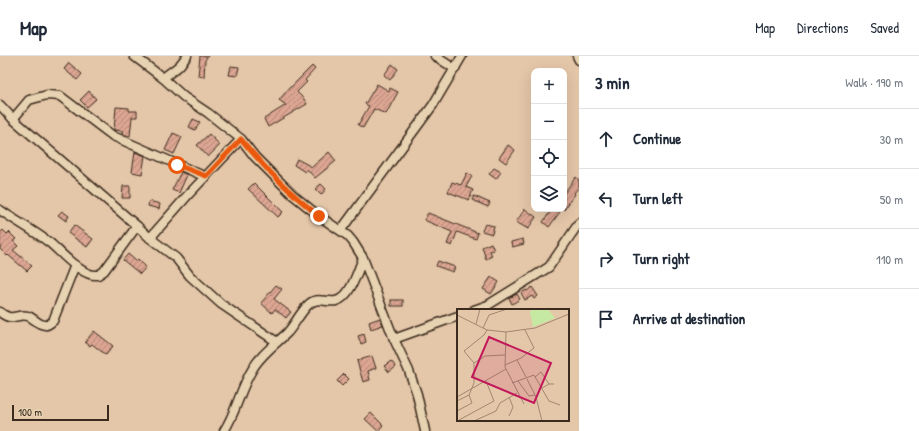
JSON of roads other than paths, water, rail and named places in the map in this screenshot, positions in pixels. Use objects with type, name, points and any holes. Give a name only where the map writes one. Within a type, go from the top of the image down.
[{"type":"street","points":[[134,56],[163,78],[184,97],[208,112],[241,139],[255,157],[293,195],[319,216],[341,230],[353,242],[363,258],[394,340],[409,371],[415,388],[425,431]]},
{"type":"street","points":[[163,78],[179,66],[187,56]]},
{"type":"street","points":[[435,56],[455,69]]},
{"type":"street","points":[[341,230],[433,105],[462,56]]},
{"type":"street","points":[[577,56],[579,60]]},
{"type":"street","points":[[13,120],[29,100],[47,95],[60,96],[113,136],[206,176]]},
{"type":"street","points":[[0,105],[13,120],[150,238],[176,258],[190,276],[221,304],[277,342]]},
{"type":"street","points":[[150,238],[241,139]]},
{"type":"street","points":[[0,210],[49,243],[75,265],[94,276],[102,274],[137,226]]},
{"type":"street","points":[[477,309],[488,305],[549,267],[579,223]]},
{"type":"street","points":[[224,431],[229,424],[236,403],[252,369],[289,331],[308,305],[317,300],[336,301],[345,295],[356,278],[363,258]]},
{"type":"street","points":[[0,312],[8,317],[14,318],[25,315],[43,325],[48,325],[53,321],[75,265]]},
{"type":"street","points":[[394,340],[457,316]]}]
